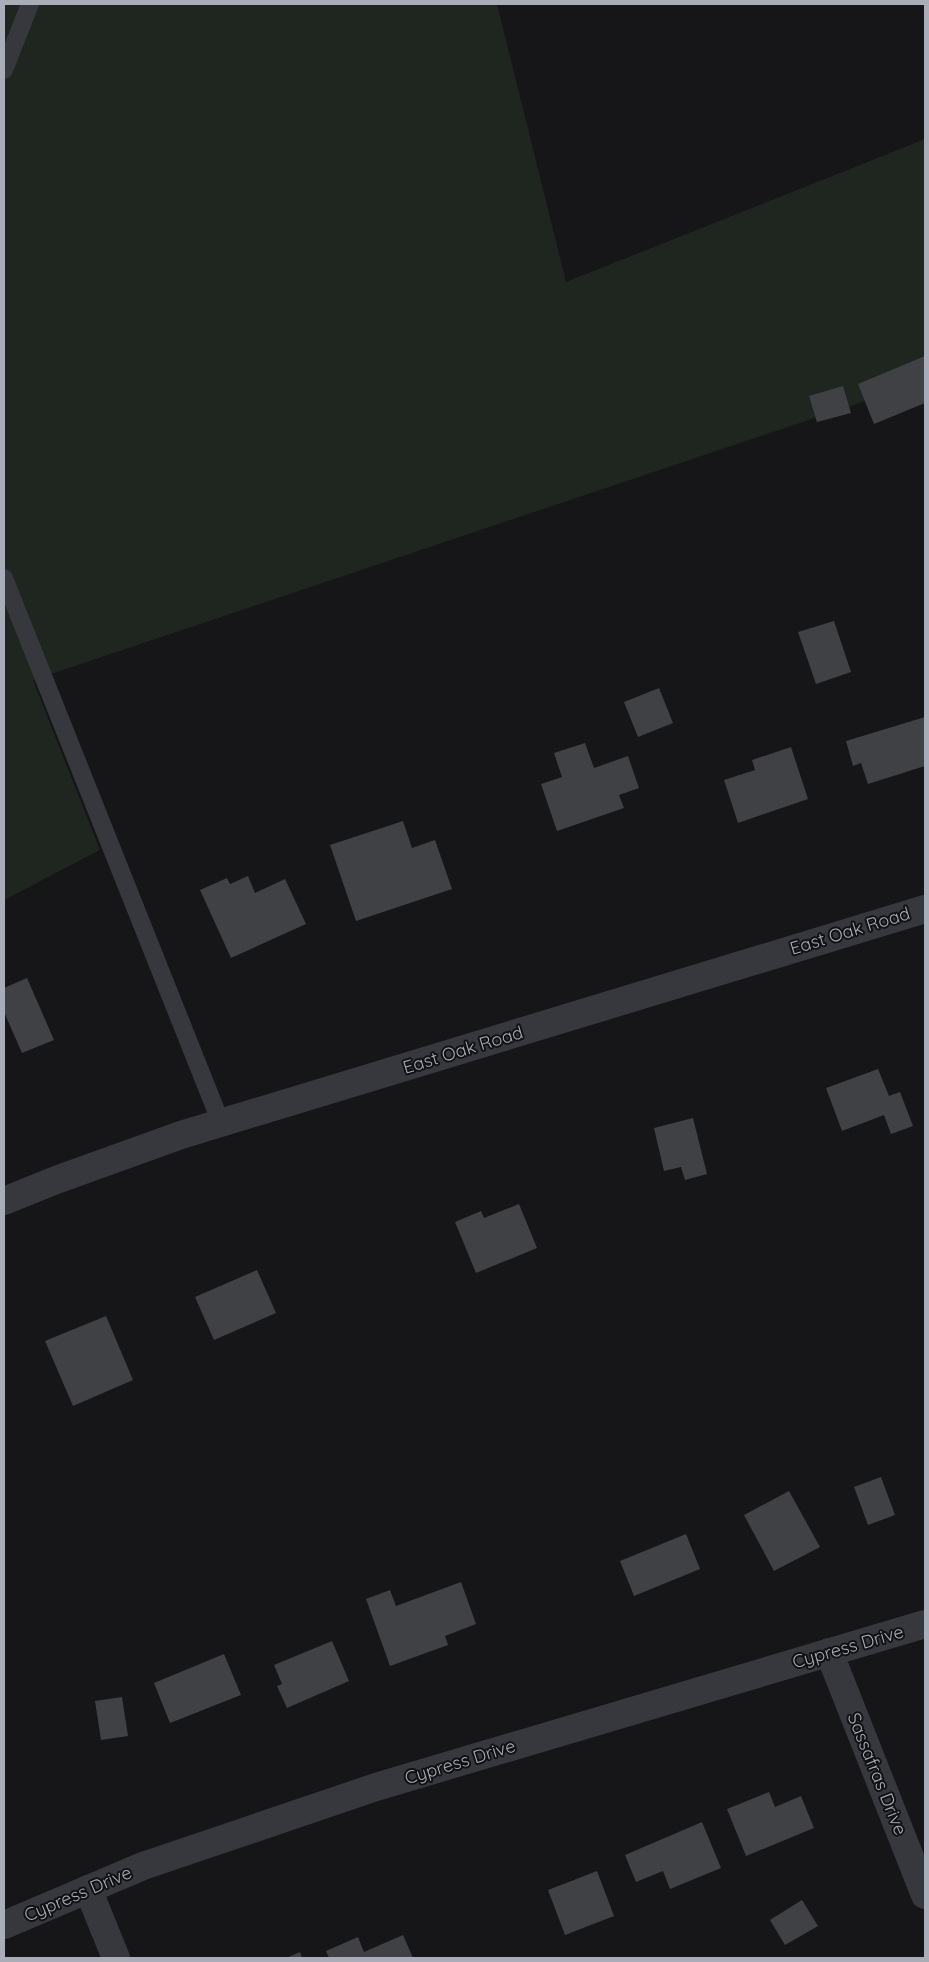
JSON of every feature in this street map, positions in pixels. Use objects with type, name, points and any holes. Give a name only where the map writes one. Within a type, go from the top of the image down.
[{"type":"street","name":"East Oak Road","points":[[4,1201],[180,1135],[925,909]]},
{"type":"street","name":"Cypress Drive","points":[[4,1926],[143,1866],[367,1790],[925,1624]]},
{"type":"street","name":"Sassafras Drive","points":[[829,1652],[925,1895]]},
{"type":"street","points":[[88,1890],[116,1958]]},
{"type":"lane","points":[[4,70],[30,4]]},
{"type":"lane","points":[[4,578],[221,1123]]},
{"type":"shaded area","points":[[4,4],[497,4],[566,282],[925,139],[925,381],[33,680],[100,850],[4,900]]},
{"type":"building","points":[[925,356],[925,403],[874,424],[858,384]]},
{"type":"building","points":[[843,386],[851,413],[817,422],[809,396]]},
{"type":"building","points":[[834,621],[851,672],[816,684],[798,632]]},
{"type":"building","points":[[659,688],[673,723],[638,737],[624,702]]},
{"type":"building","points":[[925,717],[925,766],[868,784],[861,763],[853,766],[846,741]]},
{"type":"building","points":[[585,743],[594,768],[628,756],[639,788],[619,795],[624,808],[557,831],[541,784],[562,777],[554,753]]},
{"type":"building","points":[[791,747],[808,799],[738,823],[724,780],[755,770],[752,760]]},
{"type":"building","points":[[403,821],[412,848],[435,840],[452,889],[356,921],[330,845]]},
{"type":"building","points":[[248,876],[255,893],[285,879],[306,924],[231,958],[200,890],[227,878],[230,884]]},
{"type":"building","points":[[27,978],[54,1040],[22,1053],[4,1012],[4,988]]},
{"type":"building","points":[[878,1069],[889,1096],[900,1092],[913,1126],[891,1134],[884,1115],[842,1131],[826,1088]]},
{"type":"building","points":[[693,1118],[707,1174],[685,1180],[681,1167],[664,1171],[654,1128]]},
{"type":"building","points":[[519,1204],[537,1248],[476,1273],[455,1222],[481,1211],[484,1218]]},
{"type":"building","points":[[257,1270],[276,1313],[214,1340],[195,1297]]},
{"type":"building","points":[[106,1316],[133,1380],[73,1406],[45,1341]]},
{"type":"building","points":[[881,1477],[895,1515],[868,1525],[854,1487]]},
{"type":"building","points":[[789,1491],[820,1547],[774,1571],[744,1515]]},
{"type":"building","points":[[686,1534],[700,1569],[634,1596],[620,1561]]},
{"type":"building","points":[[461,1582],[476,1624],[445,1636],[448,1645],[390,1666],[366,1599],[390,1590],[396,1606]]},
{"type":"building","points":[[332,1641],[349,1681],[287,1708],[277,1686],[282,1684],[274,1665]]},
{"type":"building","points":[[224,1654],[241,1695],[170,1723],[154,1683]]},
{"type":"building","points":[[122,1697],[128,1736],[101,1740],[95,1701]]},
{"type":"building","points":[[769,1792],[775,1807],[801,1796],[814,1828],[746,1856],[727,1809]]},
{"type":"building","points":[[702,1822],[721,1868],[670,1889],[663,1871],[636,1882],[625,1855]]},
{"type":"building","points":[[597,1871],[614,1916],[565,1935],[548,1890]]},
{"type":"building","points":[[802,1900],[818,1926],[785,1945],[770,1920]]},
{"type":"building","points":[[403,1935],[413,1958],[329,1958],[326,1951],[358,1937],[364,1952]]},
{"type":"building","points":[[300,1952],[302,1958],[286,1958]]}]
